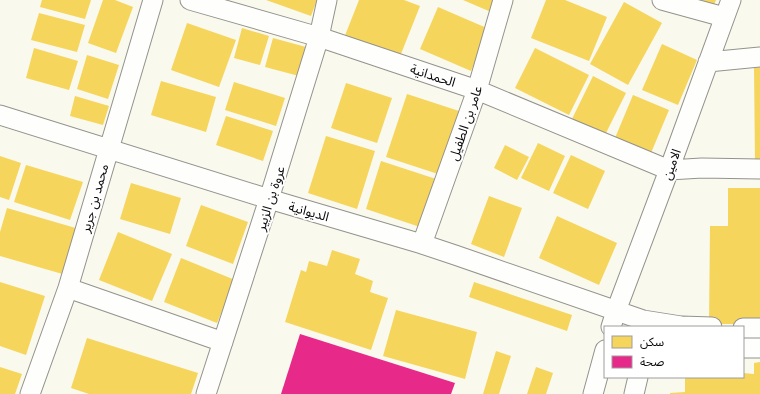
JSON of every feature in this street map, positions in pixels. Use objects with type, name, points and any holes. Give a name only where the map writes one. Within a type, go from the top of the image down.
[{"type":"street","name":"محمد بن جرير","points":[[30,394],[68,288],[153,0]]},
{"type":"street","name":"الحمدانية","points":[[190,0],[319,37],[477,90],[669,170]]},
{"type":"street","name":"عروة بن الزبير","points":[[206,394],[270,199],[319,37],[327,0]]},
{"type":"street","name":"عامر بن الطفيل","points":[[422,244],[477,90],[503,0]]},
{"type":"street","points":[[662,0],[728,8]]},
{"type":"street","name":"الامين","points":[[614,319],[728,8]]},
{"type":"street","points":[[708,62],[760,57]]},
{"type":"street","name":"الديوانية","points":[[0,115],[270,199],[422,244],[614,319],[643,320],[681,326]]},
{"type":"street","points":[[669,170],[702,168],[760,169]]},
{"type":"street","points":[[68,288],[223,342]]},
{"type":"street","points":[[744,328],[760,328]]},
{"type":"street","points":[[744,348],[760,348]]},
{"type":"street","points":[[593,394],[604,354]]},
{"type":"street","points":[[634,394],[638,378]]},
{"type":"building: سكن","points":[[42,0],[91,0],[85,19],[40,7]]},
{"type":"building: سكن","points":[[103,0],[115,0],[133,7],[116,53],[88,43]]},
{"type":"building: سكن","points":[[266,0],[317,0],[311,16]]},
{"type":"building: سكن","points":[[359,0],[404,0],[420,6],[399,59],[344,38]]},
{"type":"building: سكن","points":[[463,0],[496,0],[491,12]]},
{"type":"building: سكن","points":[[546,0],[565,0],[607,17],[589,61],[531,38]]},
{"type":"building: سكن","points":[[694,0],[716,0],[713,7]]},
{"type":"building: سكن","points":[[624,2],[662,23],[628,85],[590,64]]},
{"type":"building: سكن","points":[[438,7],[489,29],[471,71],[420,49]]},
{"type":"building: سكن","points":[[39,13],[85,25],[77,52],[31,40]]},
{"type":"building: سكن","points":[[187,23],[236,40],[219,87],[171,70]]},
{"type":"building: سكن","points":[[242,28],[269,36],[260,65],[234,58]]},
{"type":"building: سكن","points":[[273,38],[306,47],[299,76],[265,67]]},
{"type":"building: سكن","points":[[662,44],[697,60],[678,105],[642,90]]},
{"type":"building: سكن","points":[[34,48],[78,61],[69,90],[26,78]]},
{"type":"building: سكن","points":[[535,48],[589,75],[569,115],[515,88]]},
{"type":"building: سكن","points":[[87,55],[119,65],[108,99],[77,89]]},
{"type":"building: سكن","points":[[760,67],[760,162],[755,162],[754,68]]},
{"type":"building: سكن","points":[[593,76],[626,93],[605,135],[572,119]]},
{"type":"building: سكن","points":[[161,81],[216,97],[206,132],[151,115]]},
{"type":"building: سكن","points":[[234,82],[285,98],[276,126],[225,110]]},
{"type":"building: سكن","points":[[346,83],[392,98],[377,143],[331,128]]},
{"type":"building: سكن","points":[[407,94],[459,111],[438,174],[386,157]]},
{"type":"building: سكن","points":[[633,95],[669,110],[651,153],[615,138]]},
{"type":"building: سكن","points":[[75,96],[109,106],[103,125],[70,116]]},
{"type":"building: سكن","points":[[226,116],[273,131],[263,161],[216,145]]},
{"type":"building: سكن","points":[[326,136],[375,151],[357,209],[308,193]]},
{"type":"building: سكن","points":[[538,143],[565,156],[549,191],[521,178]]},
{"type":"building: سكن","points":[[505,145],[529,157],[517,180],[494,168]]},
{"type":"building: سكن","points":[[571,155],[605,171],[588,209],[553,193]]},
{"type":"building: سكن","points":[[0,156],[21,163],[9,200],[0,197]]},
{"type":"building: سكن","points":[[381,161],[436,179],[420,227],[366,209]]},
{"type":"building: سكن","points":[[26,165],[83,182],[70,220],[14,202]]},
{"type":"building: سكن","points":[[131,183],[181,198],[170,234],[120,219]]},
{"type":"building: سكن","points":[[728,188],[760,188],[760,324],[709,324],[710,226],[728,226]]},
{"type":"building: سكن","points":[[489,196],[522,208],[504,257],[471,244]]},
{"type":"building: سكن","points":[[201,205],[248,222],[233,264],[186,246]]},
{"type":"building: سكن","points":[[7,208],[79,229],[66,275],[0,256],[0,232]]},
{"type":"building: سكن","points":[[557,216],[617,243],[599,285],[539,258]]},
{"type":"building: سكن","points":[[118,232],[172,254],[152,301],[99,280]]},
{"type":"building: سكن","points":[[332,250],[360,259],[355,274],[373,281],[370,292],[388,298],[371,350],[285,322],[301,270],[306,272],[309,261],[327,266]]},
{"type":"building: سكن","points":[[181,258],[235,280],[217,323],[164,302]]},
{"type":"building: سكن","points":[[0,282],[45,296],[26,355],[0,346]]},
{"type":"building: سكن","points":[[474,282],[572,315],[567,331],[469,297]]},
{"type":"building: سكن","points":[[396,310],[477,332],[465,379],[383,356]]},
{"type":"building: سكن","points":[[87,338],[198,373],[191,394],[89,394],[71,388]]},
{"type":"building: سكن","points":[[496,351],[511,356],[499,394],[483,394]]},
{"type":"building: سكن","points":[[760,362],[760,394],[670,394],[685,392],[685,378],[744,378],[744,373],[754,374],[754,363]]},
{"type":"building: سكن","points":[[0,367],[22,374],[15,394],[0,394]]},
{"type":"building: سكن","points":[[536,367],[553,373],[546,394],[527,394]]},
{"type":"building: صحة","points":[[300,334],[455,383],[451,394],[281,394]]}]
